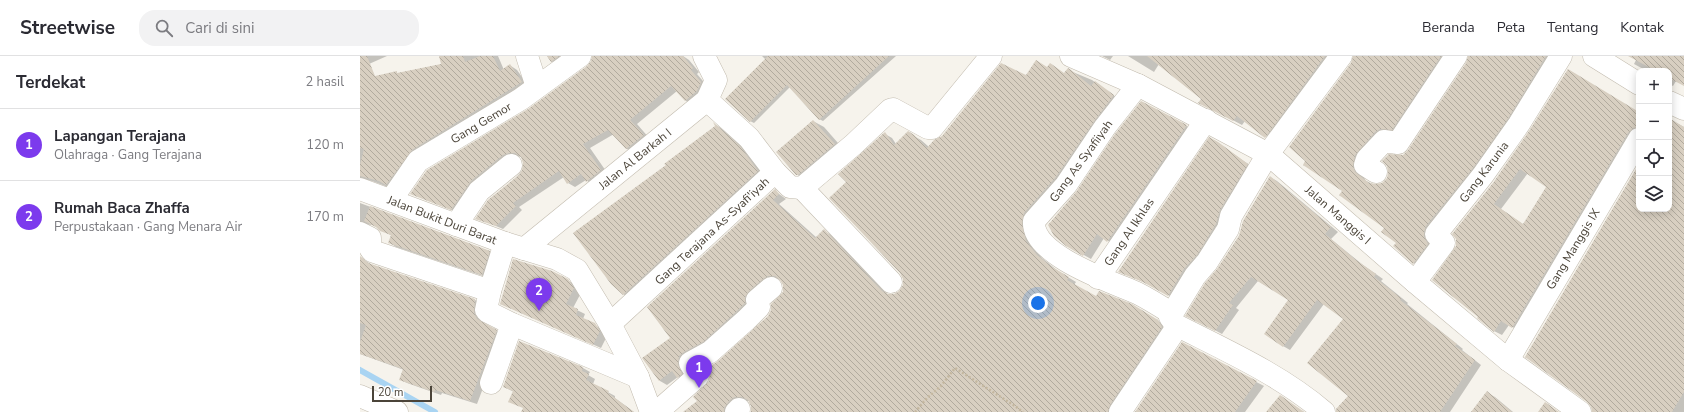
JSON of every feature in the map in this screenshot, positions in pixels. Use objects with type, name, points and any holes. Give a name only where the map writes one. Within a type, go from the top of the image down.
[{"type":"street","points":[[527,56],[538,87]]},
{"type":"street","name":"Gang Gemor","points":[[391,200],[418,161],[521,99],[580,56]]},
{"type":"street","name":"Jalan Al Barkah I","points":[[514,246],[707,100],[716,80],[704,56]]},
{"type":"street","points":[[891,282],[802,188],[853,145],[890,110],[898,110],[928,128],[932,128],[990,56]]},
{"type":"street","name":"Jalan Manggis I","points":[[1071,56],[1103,62],[1138,85],[1268,154],[1415,282],[1508,360],[1580,412]]},
{"type":"street","points":[[1120,412],[1173,333],[1174,319],[1195,276],[1207,262],[1228,230],[1231,216],[1268,154],[1341,56]]},
{"type":"street","points":[[1376,172],[1365,165],[1367,159],[1384,141],[1398,143],[1456,56]]},
{"type":"street","name":"Gang Karunia","points":[[1415,282],[1444,243],[1436,234],[1483,175],[1519,124],[1561,56]]},
{"type":"street","points":[[1594,56],[1636,82]]},
{"type":"street","name":"Gang As Syafiiyah","points":[[1098,278],[1069,262],[1045,245],[1034,228],[1034,221],[1066,186],[1105,127],[1138,85]]},
{"type":"street","points":[[707,100],[748,138],[775,172]]},
{"type":"street","points":[[1672,103],[1684,109]]},
{"type":"street","name":"Gang Al Ikhlas","points":[[1206,120],[1098,278],[1137,293],[1174,319],[1309,398],[1324,412]]},
{"type":"street","name":"Gang Manggis IX","points":[[1508,360],[1638,140]]},
{"type":"street","points":[[456,225],[479,191],[511,165]]},
{"type":"street","name":"Gang Terajana As-Syafi'iyah","points":[[610,324],[775,172],[790,186],[802,188]]},
{"type":"street","name":"Jalan Bukit Duri Barat","points":[[361,192],[391,200],[514,246],[556,259],[577,270],[610,324],[638,377],[651,412]]},
{"type":"street","points":[[360,233],[370,238],[370,248],[372,251],[490,291]]},
{"type":"street","points":[[514,246],[490,291],[486,310],[512,324],[638,377]]},
{"type":"street","points":[[657,412],[698,376],[690,363],[710,352],[746,320],[759,307],[757,300],[772,288]]},
{"type":"street","points":[[491,383],[512,324]]},
{"type":"street","points":[[360,396],[397,412]]},
{"type":"path","points":[[916,412],[927,398],[941,386],[955,368],[1016,406],[1023,412]]},
{"type":"building","points":[[360,56],[367,56],[375,76],[441,64],[439,56],[463,56],[465,62],[480,56],[493,56],[500,71],[510,64],[522,82],[412,150],[386,185],[379,181],[360,176],[360,165],[364,149],[360,148]]},
{"type":"building","points":[[547,56],[559,56],[551,62]]},
{"type":"building","points":[[592,56],[683,56],[693,68],[691,70],[701,82],[697,91],[685,101],[671,86],[630,120],[644,135],[626,149],[608,130],[583,144],[601,170],[586,182],[581,174],[567,184],[559,171],[513,203],[516,206],[496,226],[475,219],[488,200],[519,175],[522,170],[523,163],[521,157],[515,153],[503,155],[471,181],[451,210],[410,194],[427,170],[528,109],[587,66],[591,61]]},
{"type":"building","points":[[768,56],[889,56],[819,120],[787,85],[750,122],[725,99]]},
{"type":"building","points":[[1147,56],[1325,56],[1265,138],[1237,116],[1233,121],[1198,103],[1201,99]]},
{"type":"building","points":[[1353,56],[1441,56],[1392,130],[1380,129],[1375,132],[1355,155],[1353,166],[1355,172],[1369,183],[1376,184],[1382,183],[1387,178],[1387,166],[1382,161],[1389,154],[1403,155],[1408,150],[1466,63],[1468,56],[1546,56],[1509,117],[1473,168],[1426,226],[1424,237],[1428,244],[1413,264],[1393,246],[1396,243],[1381,232],[1384,228],[1339,195],[1342,191],[1303,165],[1305,161],[1289,147],[1351,63]]},
{"type":"building","points":[[1628,56],[1684,56],[1684,86],[1672,80],[1672,68],[1650,68]]},
{"type":"building","points":[[1036,60],[1047,67],[1050,63],[1064,73],[1068,68],[1091,86],[1095,81],[1114,95],[1056,177],[1024,213],[1022,223],[1026,241],[1037,255],[1052,267],[1069,277],[1067,280],[1096,296],[1099,291],[1132,304],[1158,320],[1162,327],[1110,405],[1108,412],[751,412],[751,406],[748,400],[742,397],[735,397],[730,400],[724,408],[724,412],[683,412],[697,401],[693,397],[709,381],[710,375],[708,368],[718,361],[768,316],[771,310],[771,304],[783,292],[783,285],[775,276],[768,276],[763,279],[749,291],[745,297],[745,303],[737,311],[703,342],[679,356],[678,364],[682,374],[677,378],[672,371],[659,381],[642,358],[670,338],[647,307],[775,189],[779,194],[773,200],[815,238],[824,229],[882,291],[888,294],[894,294],[899,291],[903,285],[903,279],[900,273],[829,198],[846,182],[838,174],[885,132],[894,145],[908,131],[927,148],[934,140],[942,136],[1001,63],[1026,75]]},
{"type":"building","points":[[1568,69],[1636,110],[1636,128],[1633,128],[1628,133],[1512,328],[1501,321],[1494,332],[1477,318],[1478,317],[1432,280],[1456,246],[1456,239],[1452,234],[1493,183],[1529,131]],"holes":[[[1520,169],[1546,187],[1523,224],[1494,204]]]},
{"type":"building","points":[[1141,101],[1187,125],[1107,242],[1097,234],[1083,256],[1066,246],[1054,236],[1048,225],[1076,192],[1115,134]]},
{"type":"building","points":[[813,120],[835,144],[798,175],[796,175],[776,152]]},
{"type":"building","points":[[1672,120],[1684,127],[1684,392],[1672,412],[1592,412],[1591,407],[1587,402],[1525,357],[1636,169],[1636,212],[1672,212]]},
{"type":"building","points":[[713,122],[740,146],[758,171],[623,295],[611,284],[573,233],[666,165],[664,164],[715,126]]},
{"type":"building","points":[[1209,137],[1248,164],[1220,210],[1216,224],[1197,255],[1184,269],[1168,296],[1143,282],[1118,272]]},
{"type":"building","points":[[1270,176],[1331,227],[1325,234],[1356,260],[1376,274],[1374,277],[1401,298],[1400,300],[1457,344],[1455,346],[1475,360],[1440,412],[1336,412],[1336,409],[1348,396],[1307,363],[1343,319],[1317,300],[1283,347],[1264,334],[1288,300],[1251,277],[1229,303],[1233,305],[1215,331],[1185,316],[1205,283],[1217,269],[1239,236],[1243,221]]},
{"type":"building","points":[[370,206],[490,251],[482,275],[388,243],[391,235],[380,231],[376,227],[364,221]]},
{"type":"building","points":[[360,256],[368,263],[475,299],[474,313],[477,319],[497,330],[470,401],[435,390],[434,392],[399,380],[403,369],[360,354],[360,342],[366,325],[360,323]]},
{"type":"building","points":[[513,259],[552,271],[568,279],[574,288],[566,304],[578,309],[576,315],[595,323],[600,331],[593,345],[500,304]]},
{"type":"building","points":[[519,341],[583,367],[582,371],[589,374],[586,380],[609,391],[608,393],[634,412],[521,412],[523,408],[508,402],[513,391],[503,387]]},
{"type":"building","points":[[1182,342],[1257,381],[1235,412],[1135,412]]},
{"type":"building","points":[[1487,391],[1512,412],[1471,412]]},
{"type":"building","points":[[1280,395],[1300,409],[1304,412],[1266,412]]},
{"type":"building","points":[[1545,402],[1559,412],[1538,412]]},
{"type":"waterway","points":[[360,370],[435,412]]},
{"type":"place","name":"Rumah Baca Zhaffa","points":[[539,311]]},
{"type":"place","name":"Lapangan Terajana","points":[[699,388]]}]
